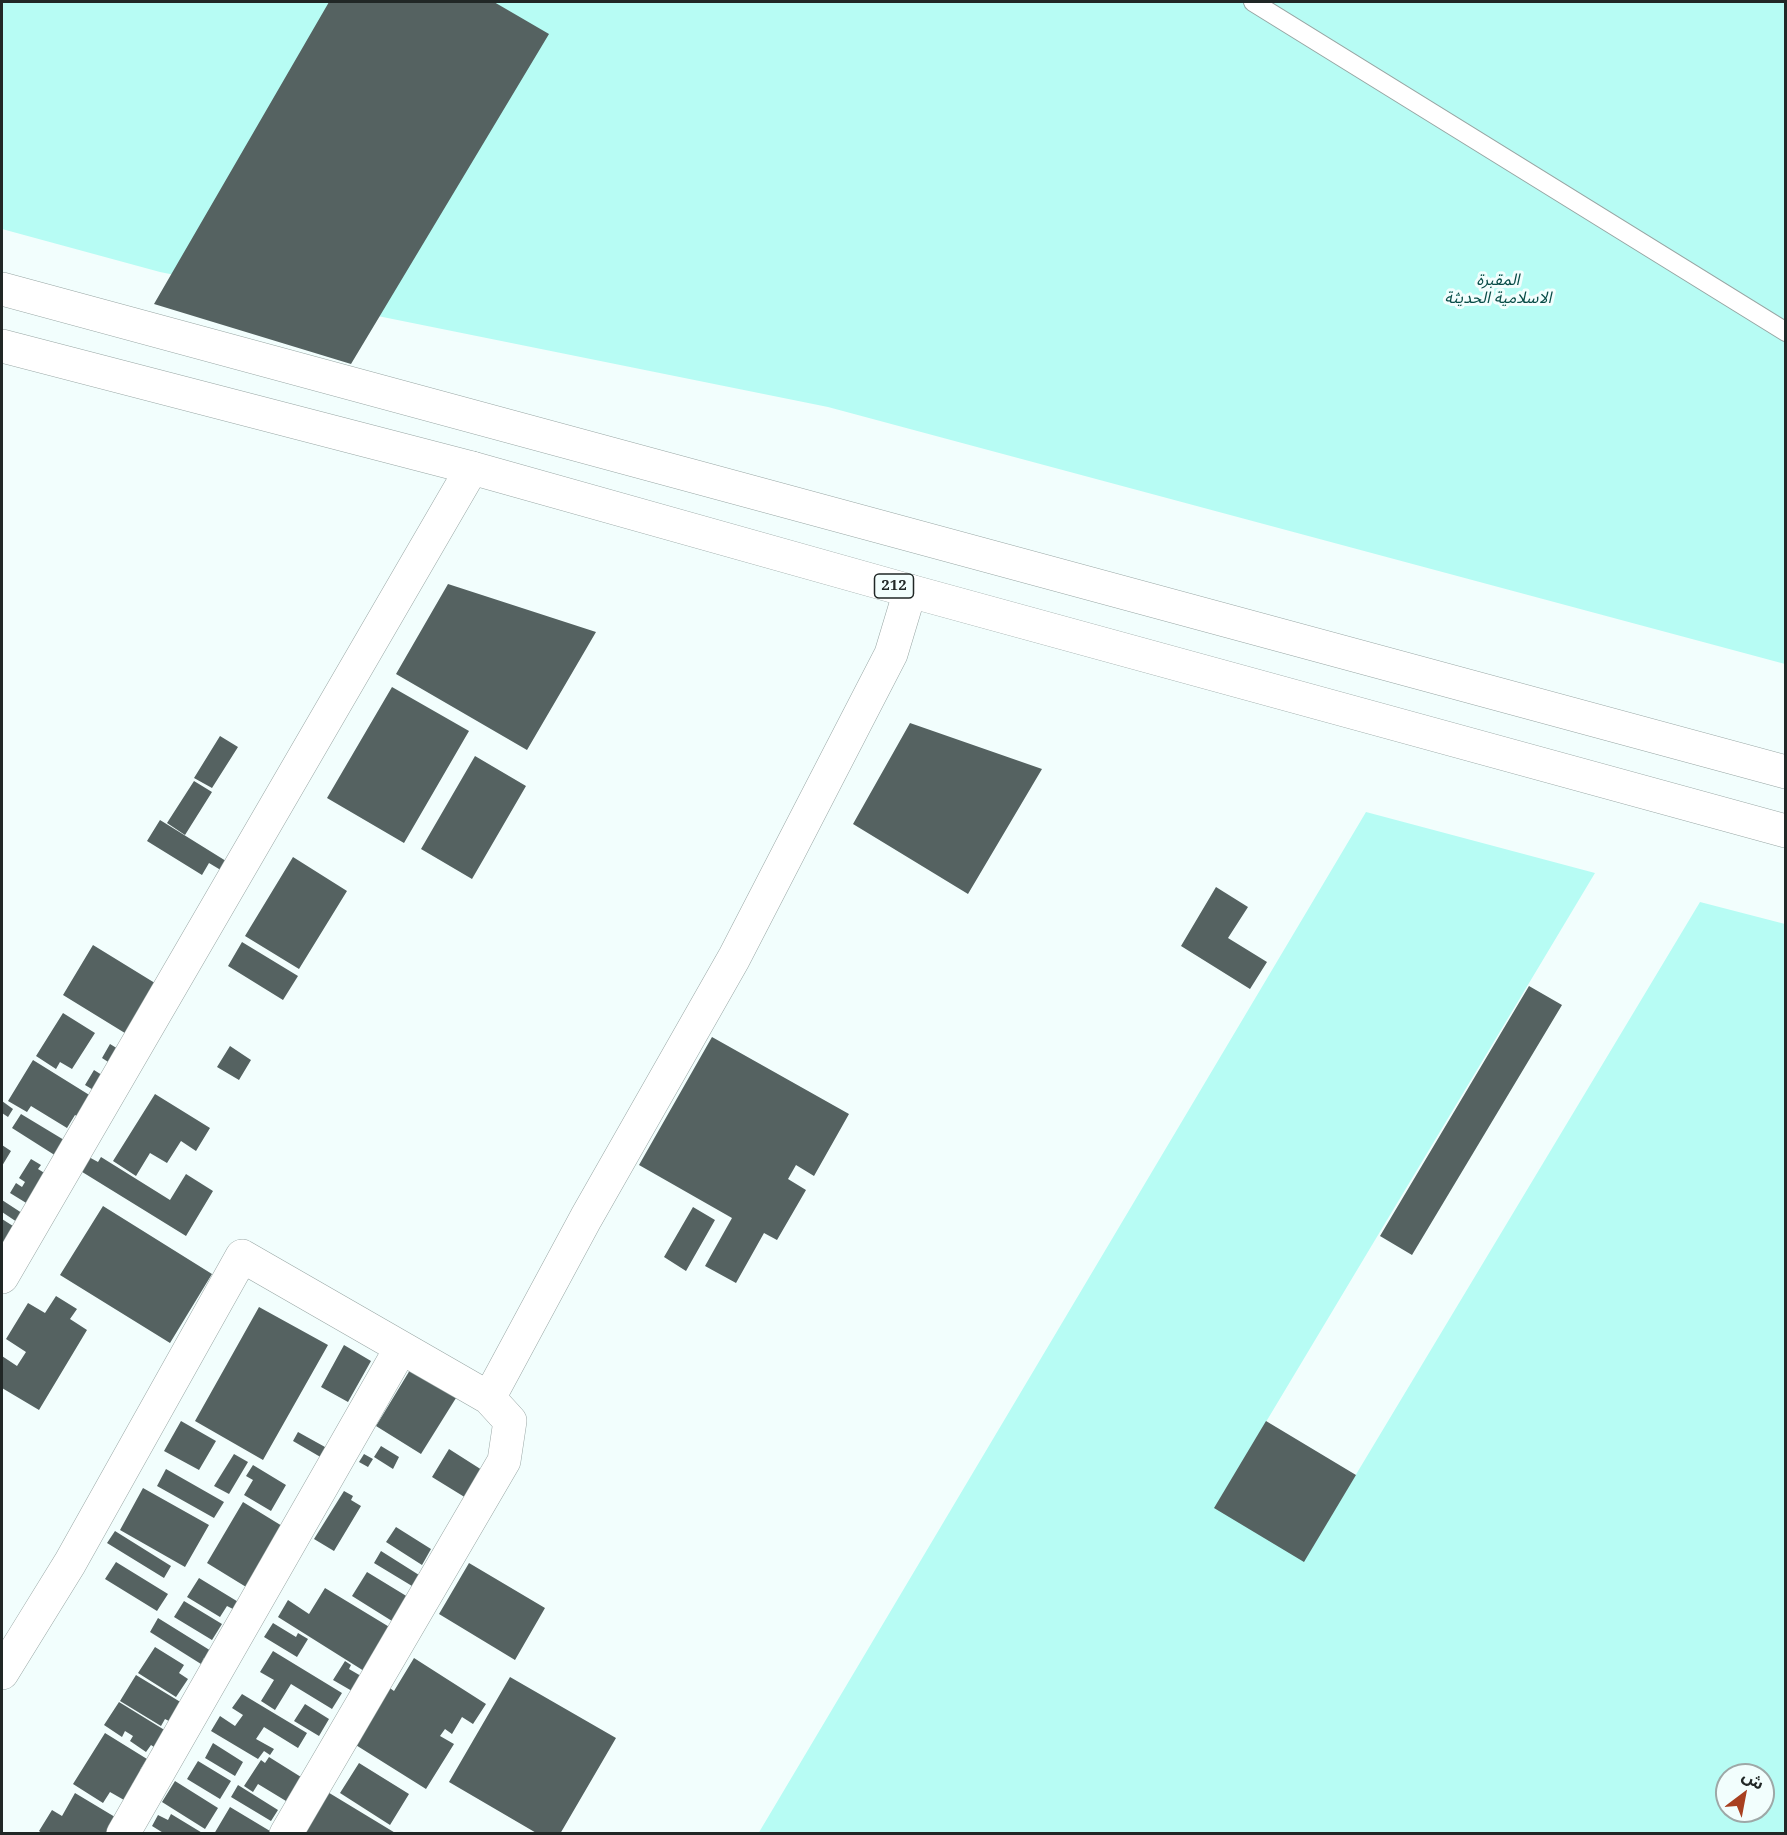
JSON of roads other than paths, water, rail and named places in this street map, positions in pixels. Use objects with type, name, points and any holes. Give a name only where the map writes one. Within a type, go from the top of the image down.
[{"type":"main road","points":[[2,289],[1785,772]]},
{"type":"main road","name":"212","points":[[2,346],[472,468],[910,591],[1785,831]]},
{"type":"main road","points":[[2,1277],[472,468]]},
{"type":"main road","points":[[489,1398],[586,1218],[740,948],[891,654],[910,591]]},
{"type":"main road","points":[[2,1673],[70,1563],[242,1256],[489,1398],[510,1421],[504,1461],[286,1833]]},
{"type":"main road","points":[[123,1833],[401,1348]]},
{"type":"lane","points":[[1253,2],[1785,332]]},
{"type":"park label","name":"المقبرة الاسلامية الحديثة","points":[[1498,289]]}]
